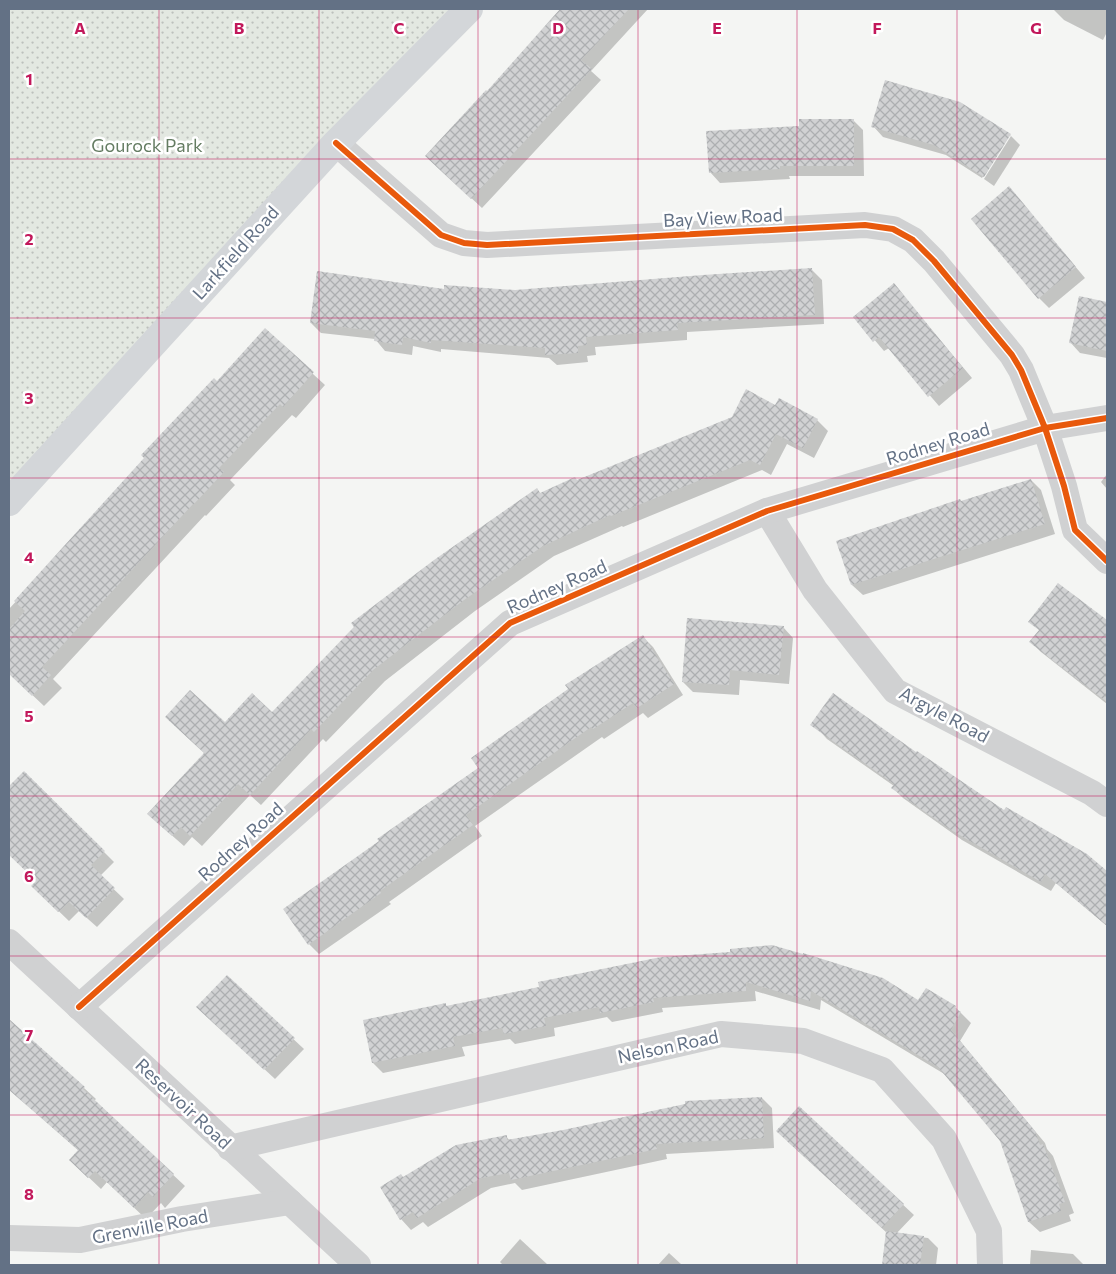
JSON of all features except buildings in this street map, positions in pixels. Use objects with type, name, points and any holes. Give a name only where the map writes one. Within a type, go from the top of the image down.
[{"type":"street","name":"Larkfield Road","points":[[9,502],[336,143],[469,9]]},
{"type":"street","name":"Bay View Road","points":[[336,143],[442,235],[464,243],[487,245],[865,225],[893,229],[914,240],[1012,354],[1021,370],[1045,428],[1064,486],[1075,530],[1107,561]]},
{"type":"street","name":"Rodney Road","points":[[79,1007],[510,623],[767,511],[1045,428],[1107,418]]},
{"type":"street","name":"Argyle Road","points":[[767,511],[815,590],[895,691],[1092,792],[1107,804]]},
{"type":"street","name":"Reservoir Road","points":[[9,942],[358,1265]]},
{"type":"street","name":"Nelson Road","points":[[230,1148],[721,1034],[802,1041],[882,1070],[944,1139],[989,1231],[990,1265]]},
{"type":"street","name":"Grenville Road","points":[[9,1238],[80,1240],[182,1219],[290,1202]]},
{"type":"green space","name":"Gourock Park","points":[[9,9],[469,9],[9,502]]},
{"type":"cycle path","points":[[336,143],[441,235],[464,243],[487,245],[865,225],[893,229],[913,240],[934,261],[1012,355],[1021,370],[1045,428],[1064,486],[1075,530],[1107,561]]},
{"type":"cycle path","points":[[79,1007],[510,623],[767,511],[1045,428],[1107,418]]}]
